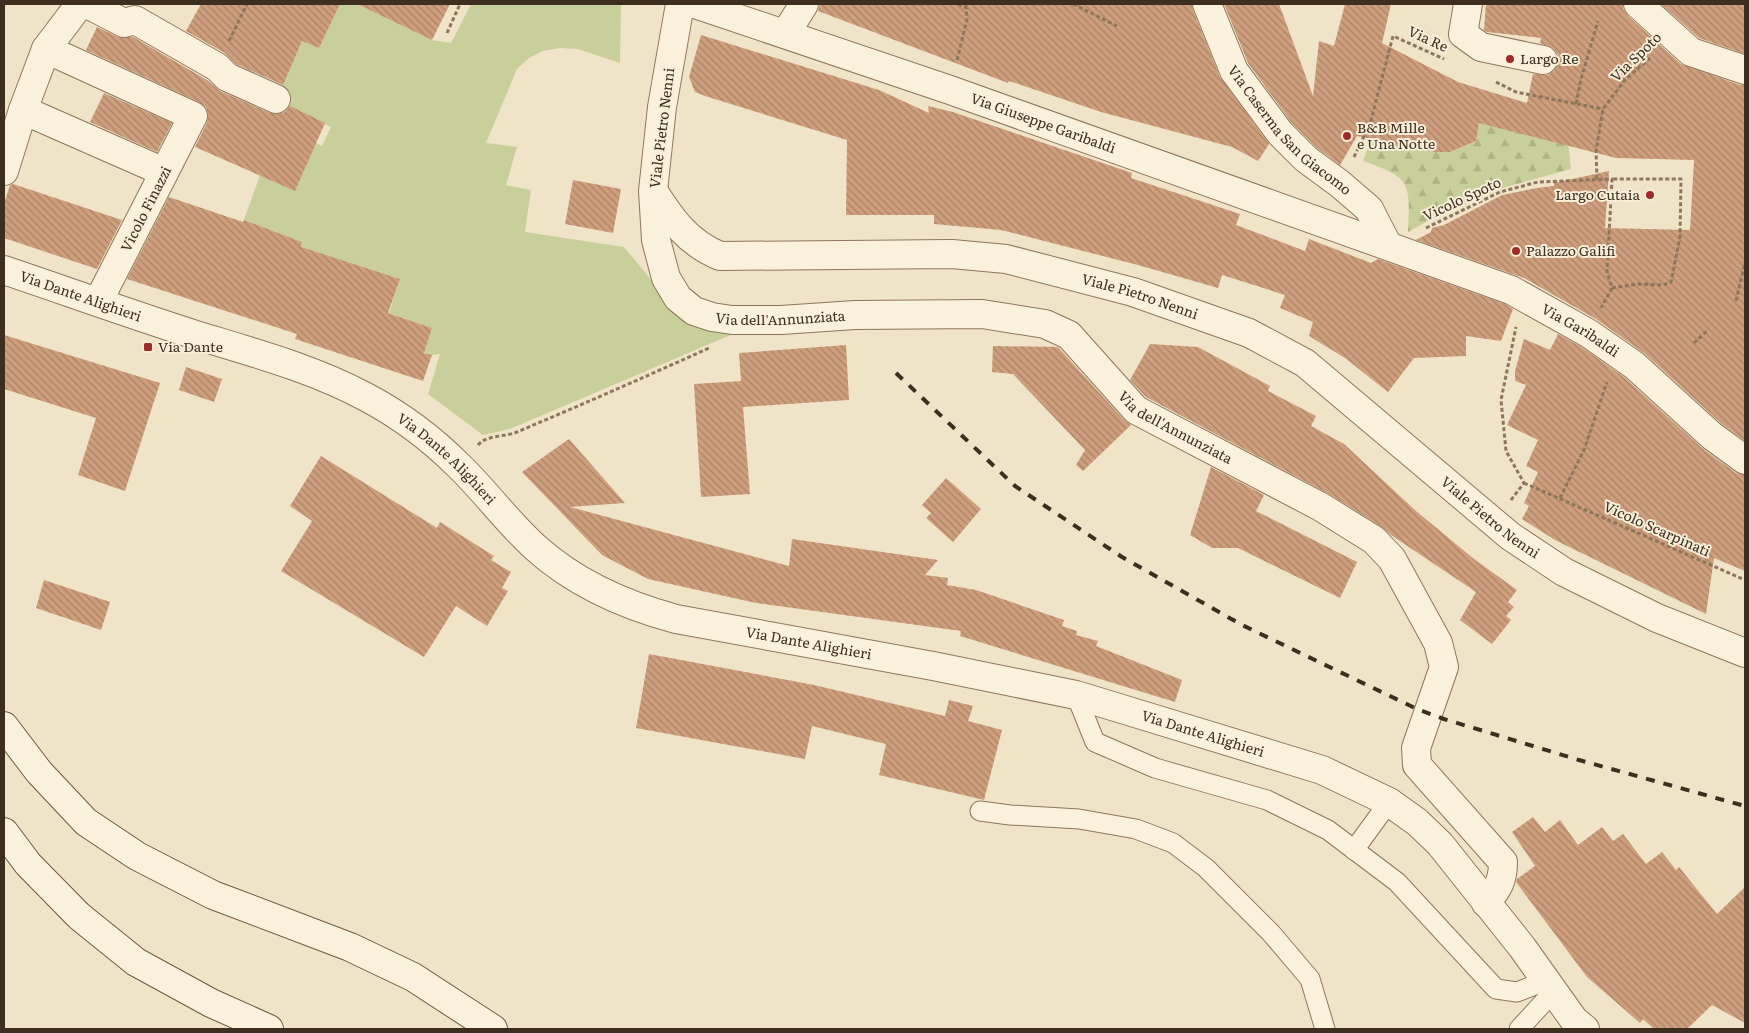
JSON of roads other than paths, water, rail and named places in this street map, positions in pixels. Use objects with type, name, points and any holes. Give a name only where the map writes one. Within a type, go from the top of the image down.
[{"type":"street","points":[[4,172],[23,110],[46,49],[80,4]]},
{"type":"street","points":[[88,4],[124,23],[135,20],[217,67],[227,77],[276,100]]},
{"type":"street","name":"Viale Pietro Nenni","points":[[680,4],[662,107],[653,191],[674,223],[704,250],[720,256],[952,254],[1006,259],[1133,292],[1249,333],[1306,363],[1510,536],[1564,572],[1657,618],[1745,653]]},
{"type":"street","name":"Via Giuseppe Garibaldi","points":[[695,4],[786,33],[950,90],[1388,246]]},
{"type":"street","points":[[786,33],[804,4]]},
{"type":"street","name":"Via Caserma San Giacomo","points":[[1207,4],[1234,71],[1280,133],[1306,159],[1340,184],[1369,209],[1388,246]]},
{"type":"street","points":[[1468,4],[1463,34],[1481,47],[1543,60]]},
{"type":"street","points":[[1638,4],[1691,52],[1745,70]]},
{"type":"street","name":"Vicolo Finazzi","points":[[46,49],[192,116],[98,302]]},
{"type":"street","points":[[23,110],[164,172]]},
{"type":"street","name":"Via dell'Annunziata","points":[[653,191],[656,240],[666,278],[678,298],[694,311],[712,317],[739,321],[943,313],[982,314],[1045,324],[1069,335],[1136,410],[1321,507],[1374,540],[1392,559],[1438,643],[1444,667],[1416,748],[1417,765],[1504,862],[1503,876],[1497,889],[1486,903]]},
{"type":"street","name":"Via Garibaldi","points":[[1388,246],[1510,290],[1588,333],[1634,365],[1712,436],[1745,460]]},
{"type":"street","name":"Via Dante Alighieri","points":[[4,270],[300,368],[366,396],[414,427],[459,466],[536,548],[568,573],[617,600],[646,611],[676,619],[933,666],[1076,695],[1322,770],[1389,802],[1417,822],[1440,844],[1522,947],[1574,1020],[1585,1029]]},
{"type":"street","points":[[4,726],[39,772],[86,822],[137,856],[213,895],[350,948],[413,977],[493,1029]]},
{"type":"street","points":[[4,832],[28,864],[79,916],[136,962],[211,1003],[270,1029]]},
{"type":"lane","points":[[1076,695],[1095,742],[1155,768],[1267,800],[1328,830],[1397,882],[1496,989],[1517,992],[1550,986]]},
{"type":"lane","points":[[1354,850],[1389,802]]},
{"type":"lane","points":[[980,811],[1010,815],[1079,819],[1136,829],[1173,843],[1206,868],[1271,933],[1310,979],[1325,1029]]},
{"type":"lane","points":[[1519,1029],[1550,986]]},
{"type":"railway","points":[[896,373],[1015,486],[1122,557],[1242,625],[1417,709],[1444,719],[1579,760],[1745,806]]},
{"type":"place","name":"Largo Re","points":[[1510,59]]},
{"type":"place","name":"B&B Mille e Una Notte","points":[[1347,136]]},
{"type":"place","name":"Largo Cutaia","points":[[1650,195]]},
{"type":"place","name":"Palazzo Galifi","points":[[1516,251]]},
{"type":"place","name":"Via Dante","points":[[148,347]]}]
